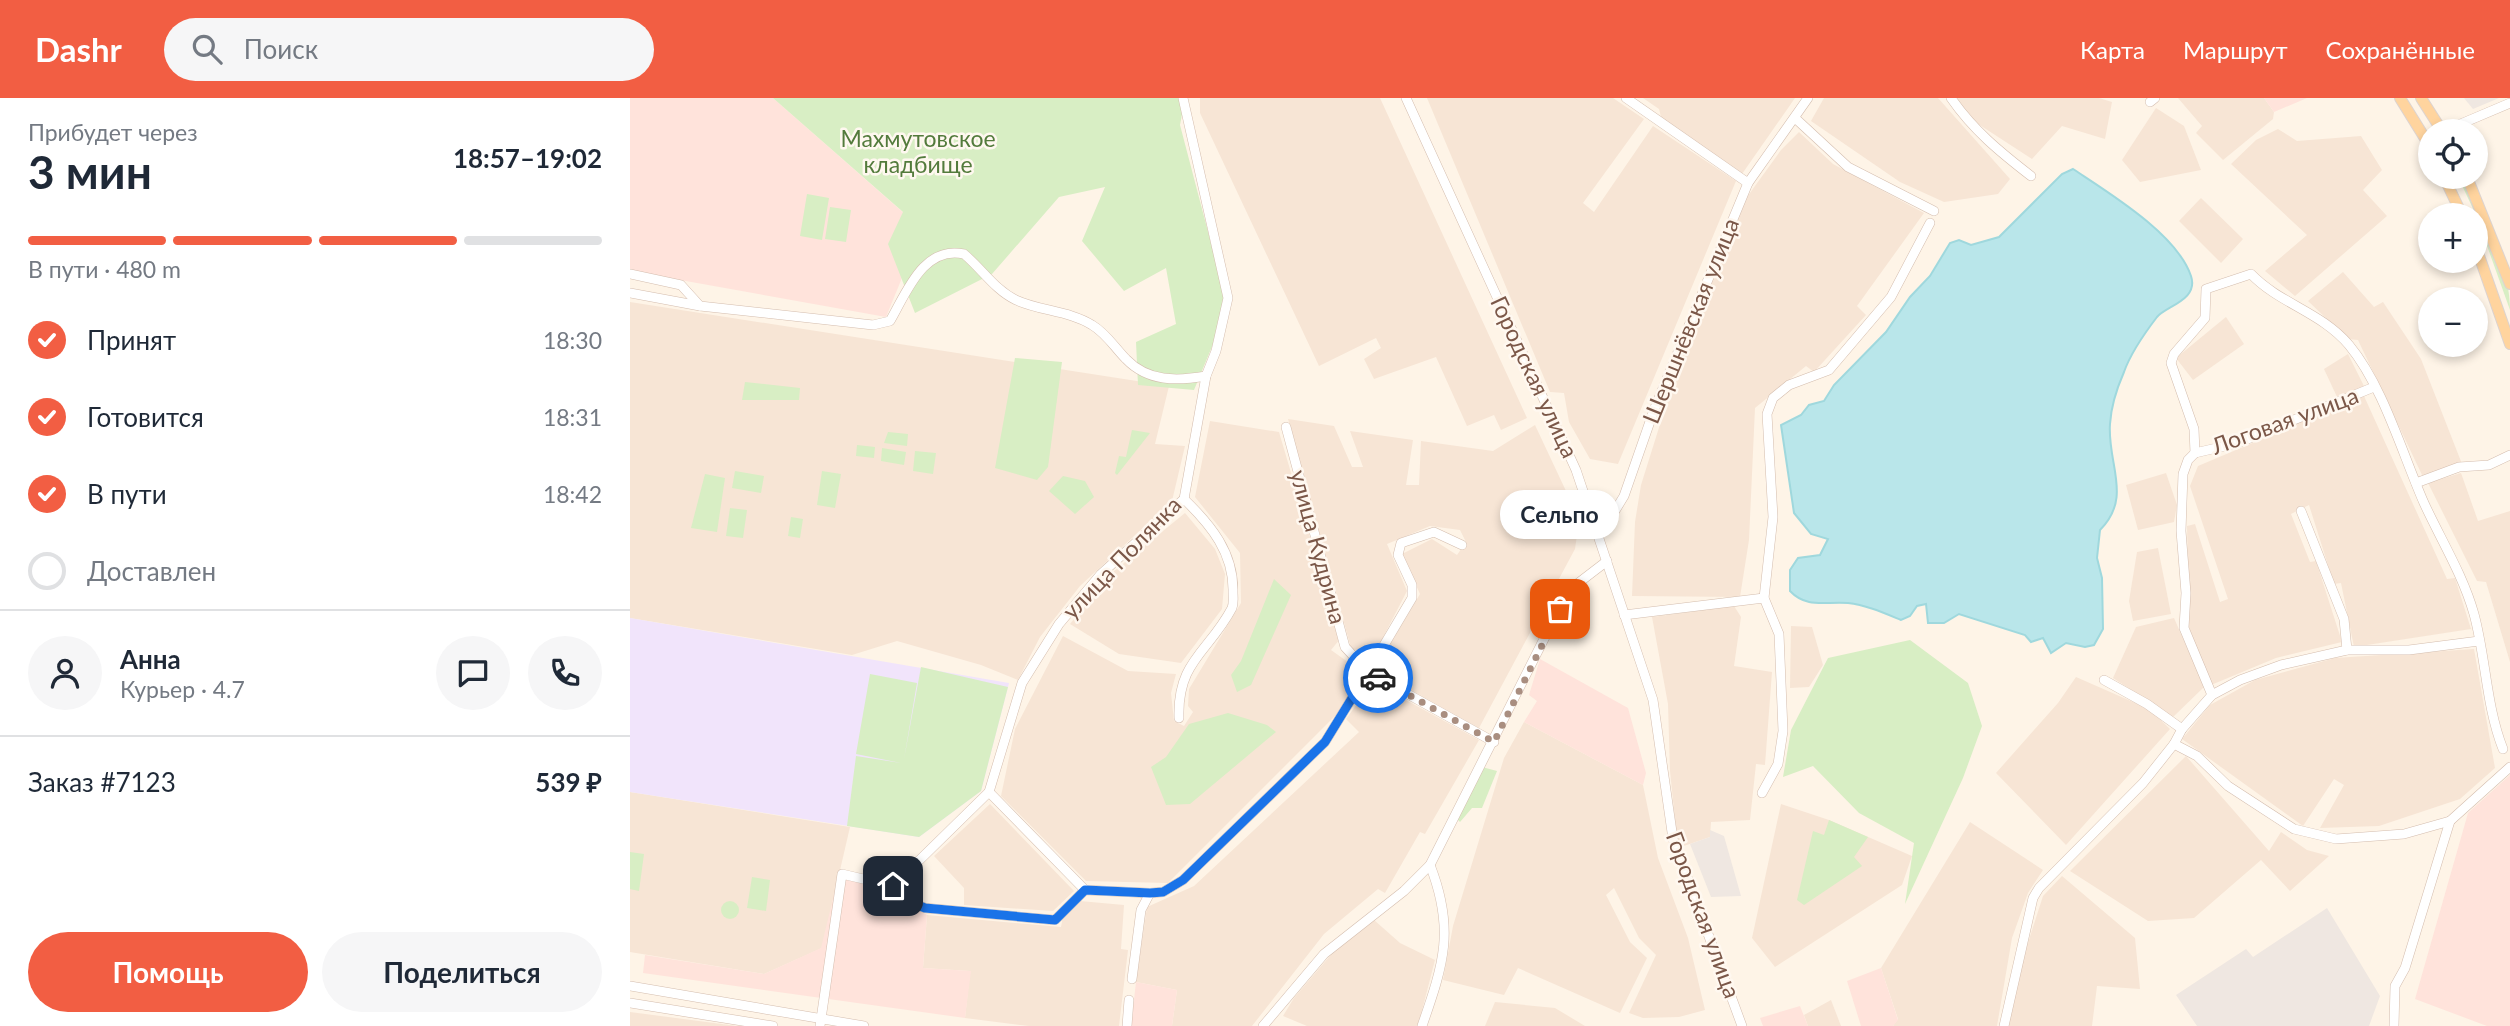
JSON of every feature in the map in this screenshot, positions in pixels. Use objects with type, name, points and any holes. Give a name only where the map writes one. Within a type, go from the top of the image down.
[{"type":"main road","points":[[2400,98],[2418,127]]},
{"type":"main road","points":[[2421,98],[2435,119]]},
{"type":"main road","points":[[2472,189],[2510,284]]},
{"type":"main road","points":[[2485,273],[2510,344]]},
{"type":"street","name":"улица Полянка","points":[[893,886],[989,792],[1022,683],[1043,647],[1101,574],[1184,499],[1206,376],[1216,351],[1228,298],[1183,98]]},
{"type":"street","name":"Городская улица","points":[[1406,98],[1576,470],[1598,528],[1653,700],[1673,839],[1742,1026]]},
{"type":"street","points":[[1626,98],[1748,183]]},
{"type":"street","name":"Шершнёвская улица","points":[[1598,528],[1613,514],[1624,496],[1654,410],[1748,183],[1808,98]]},
{"type":"street","points":[[1951,98],[1965,119],[1989,143],[2031,176]]},
{"type":"street","points":[[2472,119],[2510,103]]},
{"type":"street","points":[[1794,118],[1848,167],[1934,211]]},
{"type":"street","points":[[1762,793],[1778,764],[1783,731],[1779,634],[1764,598],[1773,517],[1767,414],[1773,398],[1789,385],[1829,370],[1891,297],[1930,223]]},
{"type":"street","points":[[630,293],[700,306],[873,325],[890,321],[912,278],[942,256],[957,252],[975,262],[998,289],[1012,298],[1092,324],[1127,361],[1143,372],[1160,379],[1183,380],[1206,376]]},
{"type":"street","points":[[630,274],[669,281],[689,291],[700,306]]},
{"type":"street","name":"Логовая улица","points":[[2212,695],[2184,628],[2186,593],[2181,531],[2183,474],[2195,453],[2194,429],[2171,363],[2174,354],[2205,318],[2206,289],[2250,274],[2285,302],[2329,324],[2350,346],[2374,387],[2442,543],[2465,583],[2479,641],[2495,730],[2503,749]]},
{"type":"street","points":[[667,300],[676,292],[669,281]]},
{"type":"street","name":"Логовая улица","points":[[2195,453],[2238,443],[2374,387]]},
{"type":"street","name":"улица Кудрина","points":[[1286,427],[1345,647],[1368,672]]},
{"type":"street","points":[[2416,483],[2459,467],[2489,465],[2510,455]]},
{"type":"street","points":[[1179,718],[1178,692],[1188,670],[1233,606],[1233,572],[1217,535],[1184,499]]},
{"type":"street","points":[[2301,511],[2344,619],[2347,650]]},
{"type":"street","points":[[1357,663],[1380,652],[1412,598],[1412,585],[1398,555],[1401,543],[1434,532],[1462,545]]},
{"type":"street","points":[[1263,1026],[1324,954],[1404,891],[1430,865],[1550,627],[1571,591],[1607,561]]},
{"type":"street","points":[[1624,615],[1764,598]]},
{"type":"street","points":[[2004,1026],[2031,909],[2039,888],[2143,783],[2174,744],[2182,729],[2212,695],[2240,680],[2281,665],[2347,650],[2409,650],[2479,641]]},
{"type":"street","points":[[989,792],[1085,890],[1163,892],[1183,880],[1325,742],[1368,672],[1494,742]]},
{"type":"street","points":[[2104,680],[2147,704],[2182,729]]},
{"type":"street","points":[[2174,744],[2197,756],[2228,786],[2302,831],[2336,839],[2367,839],[2432,828],[2450,821],[2510,767]]},
{"type":"street","points":[[2394,1026],[2395,986],[2405,968],[2450,821]]},
{"type":"street","points":[[1422,1026],[1437,981],[1446,937],[1445,913],[1430,865]]},
{"type":"street","points":[[820,1022],[842,874],[893,886],[910,902],[925,908],[1055,920],[1085,890]]},
{"type":"street","points":[[1132,892],[1141,911]]},
{"type":"street","points":[[1132,979],[1141,911],[1150,893]]},
{"type":"street","points":[[630,986],[746,1005],[820,1022],[864,1026]]},
{"type":"street","points":[[1127,1026],[1129,1000]]},
{"type":"street","points":[[630,1003],[773,1026]]},
{"type":"street","points":[[743,1021],[746,1005]]},
{"type":"shaded area","points":[[630,98],[773,98],[922,229],[886,317],[630,271]]},
{"type":"shaded area","points":[[1200,98],[1380,98],[1527,418],[1501,430],[1494,415],[1467,426],[1436,357],[1374,379],[1364,359],[1381,348],[1376,338],[1319,366],[1200,113]]},
{"type":"shaded area","points":[[1427,98],[1613,98],[1644,119],[1583,203],[1594,212],[1653,126],[1736,181],[1618,464],[1590,459],[1569,422],[1564,393],[1550,392]]},
{"type":"shaded area","points":[[1643,98],[1795,98],[1742,174],[1661,117],[1659,109]]},
{"type":"shaded area","points":[[1824,98],[1938,98],[2010,179],[1998,194],[1944,202],[1900,182],[1811,121]]},
{"type":"shaded area","points":[[1957,98],[2099,98],[2112,102],[2105,139],[2062,126],[2032,159],[1972,120]]},
{"type":"shaded area","points":[[2178,98],[2264,98],[2274,112],[2273,119],[2223,160],[2196,133],[2202,126]]},
{"type":"shaded area","points":[[2264,98],[2307,98],[2274,112]]},
{"type":"shaded area","points":[[2464,98],[2499,98],[2473,109]]},
{"type":"shaded area","points":[[2156,108],[2184,126],[2201,170],[2140,182],[2122,160]]},
{"type":"shaded area","points":[[2278,129],[2297,141],[2361,136],[2382,170],[2363,190],[2387,216],[2295,296],[2265,271],[2307,235],[2231,164],[2256,140]]},
{"type":"shaded area","points":[[1799,132],[1833,164],[1924,213],[1857,306],[1866,315],[1814,372],[1806,366],[1755,408],[1749,540],[1740,597],[1632,596],[1635,522],[1641,485],[1688,335],[1747,197],[1781,150]]},
{"type":"shaded area","points":[[2201,198],[2243,239],[2221,263],[2179,221]]},
{"type":"shaded area","points":[[2343,272],[2374,307],[2383,302],[2421,359],[2462,464],[2423,477],[2358,340],[2348,339],[2308,301]]},
{"type":"shaded area","points":[[630,302],[1169,386],[1155,444],[1185,446],[1172,501],[1080,586],[1040,637],[1018,680],[981,665],[897,641],[852,655],[630,618]]},
{"type":"shaded area","points":[[2226,317],[2244,344],[2193,380],[2176,358]]},
{"type":"shaded area","points":[[2348,354],[2364,386],[2338,399],[2324,369]]},
{"type":"shaded area","points":[[2364,396],[2447,579],[2455,578],[2471,629],[2354,647],[2341,583],[2334,584],[2309,505],[2291,514],[2310,562],[2316,561],[2342,642],[2276,658],[2211,685],[2186,619],[2189,610],[2187,526],[2195,524],[2220,602],[2228,599],[2190,486],[2198,466]]},
{"type":"shaded area","points":[[1288,419],[1334,426],[1352,467],[1363,467],[1350,431],[1413,440],[1406,485],[1419,485],[1421,441],[1493,451],[1535,425],[1566,491],[1578,528],[1575,549],[1479,728],[1375,670],[1420,594],[1402,554],[1432,539],[1457,555],[1466,542],[1460,530],[1430,526],[1387,544],[1407,591],[1378,647],[1364,653],[1351,648]]},
{"type":"shaded area","points":[[1210,421],[1279,432],[1340,639],[1331,650],[1362,672],[1340,711],[1168,883],[1086,881],[1001,796],[1015,729],[1063,636],[1128,671],[1176,674],[1171,693],[1174,721],[1184,726],[1193,712],[1188,706],[1189,689],[1241,603],[1240,553],[1195,497]]},
{"type":"shaded area","points":[[2166,473],[2177,505],[2174,522],[2138,530],[2126,485]]},
{"type":"shaded area","points":[[2461,473],[2478,521],[2510,511],[2510,662],[2486,582],[2477,581],[2428,483]]},
{"type":"shaded area","points":[[1185,513],[1215,549],[1225,574],[1222,609],[1181,663],[1119,654],[1070,624],[1113,572]]},
{"type":"shaded area","points":[[2158,548],[2171,614],[2133,621],[2129,601],[2137,552]]},
{"type":"shaded area","points":[[1734,606],[1741,617],[1734,666],[1772,672],[1765,765],[1756,764],[1750,820],[1711,822],[1710,837],[1678,848],[1670,771],[1668,704],[1652,617]]},
{"type":"shaded area","points":[[630,618],[1009,683],[981,791],[919,837],[630,792]]},
{"type":"shaded area","points":[[2174,618],[2204,687],[2173,717],[2113,678],[2136,627]]},
{"type":"shaded area","points":[[1791,626],[1812,627],[1823,665],[1809,687],[1790,688]]},
{"type":"shaded area","points":[[2474,649],[2495,768],[2460,799],[2379,826],[2320,828],[2344,785],[2334,779],[2303,826],[2182,739],[2210,705],[2255,680],[2335,658]]},
{"type":"shaded area","points":[[1540,659],[1628,708],[1646,773],[1643,785],[1524,722],[1537,701],[1529,695]]},
{"type":"shaded area","points":[[2076,677],[2149,709],[2170,729],[2066,845],[1996,773],[2058,703]]},
{"type":"shaded area","points":[[1373,682],[1479,740],[1425,834],[1420,832],[1385,893],[1378,889],[1324,934],[1252,1026],[1172,1026],[1177,990],[1136,982],[1147,907],[1194,886],[1359,732],[1346,719]]},
{"type":"shaded area","points":[[1524,722],[1643,785],[1658,858],[1688,938],[1705,1010],[1679,1017],[1643,1018],[1629,1013],[1656,955],[1639,938],[1614,888],[1606,895],[1630,942],[1647,958],[1620,1013],[1518,968],[1504,995],[1443,980],[1453,926],[1504,758]]},
{"type":"shaded area","points":[[2186,756],[2269,851],[2281,832],[2307,850],[2329,856],[2290,891],[2261,860],[2194,918],[2148,921],[2070,871]]},
{"type":"shaded area","points":[[2510,775],[2510,1026],[2487,1026],[2415,999],[2468,813]]},
{"type":"shaded area","points":[[630,792],[850,827],[822,948],[764,974],[630,952]]},
{"type":"shaded area","points":[[990,804],[1074,891],[1053,911],[964,905],[964,888],[934,856]]},
{"type":"shaded area","points":[[1781,804],[1829,820],[1912,856],[1902,885],[1775,967],[1752,938]]},
{"type":"shaded area","points":[[1970,822],[2043,870],[2028,893],[2012,938],[1997,1026],[1893,1026],[1898,1019],[1881,968]]},
{"type":"shaded area","points":[[1710,830],[1724,836],[1741,896],[1711,897],[1690,844],[1710,837]]},
{"type":"shaded area","points":[[2062,876],[2135,938],[2140,989],[2097,986],[2092,1026],[2008,1026],[2025,952],[2043,896]]},
{"type":"shaded area","points":[[838,878],[878,886],[927,915],[923,968],[971,971],[965,1018],[643,973],[645,955],[764,974],[821,948]]},
{"type":"shaded area","points":[[1080,901],[1124,905],[1121,949],[1128,950],[1119,1026],[1029,1026],[965,1018],[970,971],[923,968],[927,915],[1061,927],[1063,916]]},
{"type":"shaded area","points":[[2327,908],[2380,996],[2369,1026],[2197,1026],[2176,995],[2246,949],[2253,957]]},
{"type":"shaded area","points":[[1374,920],[1400,943],[1435,960],[1418,1026],[1307,1026],[1283,1016],[1294,998],[1335,950]]},
{"type":"shaded area","points":[[1881,968],[1898,1020],[1893,1026],[1861,1026],[1847,981]]},
{"type":"shaded area","points":[[1136,982],[1177,990],[1172,1026],[1131,1026]]},
{"type":"shaded area","points":[[1831,1000],[1841,1026],[1808,1026],[1804,1015]]},
{"type":"shaded area","points":[[1495,1002],[1555,1008],[1585,1026],[1485,1026]]},
{"type":"shaded area","points":[[1800,1006],[1808,1026],[1763,1026],[1760,1018]]},
{"type":"shaded area","points":[[630,1012],[737,1026],[630,1026]]},
{"type":"green space","name":"Махмутовское кладбище","points":[[773,98],[1185,98],[1180,125],[1228,308],[1194,390],[1138,385],[1136,342],[1176,324],[1166,268],[1124,291],[1082,241],[1105,187],[1059,197],[992,274],[915,313],[888,244],[903,212]]},
{"type":"green space","points":[[2464,189],[2470,189],[2476,203],[2470,203]]},
{"type":"green space","points":[[807,194],[829,198],[822,240],[800,236]]},
{"type":"green space","points":[[830,207],[851,210],[846,242],[825,239]]},
{"type":"green space","points":[[2488,229],[2505,276],[2510,310],[2488,249]]},
{"type":"green space","points":[[1015,358],[1062,362],[1048,467],[1037,480],[995,468]]},
{"type":"green space","points":[[745,382],[800,388],[799,400],[742,400]]},
{"type":"green space","points":[[1132,430],[1150,433],[1117,475],[1115,473],[1119,456],[1126,457]]},
{"type":"green space","points":[[888,432],[908,434],[907,446],[884,443]]},
{"type":"green space","points":[[857,445],[875,447],[874,458],[856,456]]},
{"type":"green space","points":[[882,448],[906,452],[904,465],[881,461]]},
{"type":"green space","points":[[915,451],[936,453],[933,474],[913,471]]},
{"type":"green space","points":[[735,471],[764,476],[761,493],[732,488]]},
{"type":"green space","points":[[822,471],[841,474],[835,508],[817,505]]},
{"type":"green space","points":[[705,474],[725,478],[717,532],[691,528]]},
{"type":"green space","points":[[1063,476],[1085,481],[1094,497],[1075,514],[1049,491]]},
{"type":"green space","points":[[730,508],[747,510],[743,538],[726,536]]},
{"type":"green space","points":[[791,517],[803,519],[800,538],[788,536]]},
{"type":"green space","points":[[1274,579],[1291,595],[1251,685],[1237,692],[1231,675],[1241,661]]},
{"type":"green space","points":[[1910,640],[1968,683],[1982,726],[1963,778],[1905,904],[1914,843],[1859,813],[1813,766],[1783,777],[1791,730],[1828,658]]},
{"type":"green space","points":[[921,667],[1008,687],[981,791],[919,837],[847,826],[856,756],[901,763],[856,754],[870,674],[917,683],[904,759]]},
{"type":"green space","points":[[1228,713],[1267,725],[1276,732],[1190,804],[1166,805],[1151,767],[1166,757],[1189,724]]},
{"type":"green space","points":[[1482,767],[1497,771],[1482,808],[1472,808],[1460,822],[1456,818]]},
{"type":"green space","points":[[1829,820],[1868,837],[1854,857],[1862,866],[1804,905],[1797,900],[1813,831],[1824,835]]},
{"type":"green space","points":[[630,852],[644,854],[639,891],[630,889]]},
{"type":"green space","points":[[752,877],[770,880],[766,911],[747,908]]},
{"type":"green space","points":[[730,901],[736,904],[739,910],[736,916],[730,919],[724,916],[721,910],[724,904]]},
{"type":"water","points":[[2073,169],[2157,230],[2183,260],[2192,284],[2186,297],[2157,317],[2134,350],[2115,398],[2110,439],[2117,493],[2110,518],[2100,530],[2097,558],[2102,578],[2103,629],[2094,645],[2085,647],[2066,643],[2051,653],[2043,638],[2031,642],[2025,635],[1959,614],[1944,623],[1928,623],[1926,604],[1917,606],[1910,616],[1901,620],[1848,603],[1817,603],[1796,597],[1790,591],[1790,570],[1798,558],[1820,555],[1828,539],[1811,534],[1794,513],[1781,425],[1801,415],[1809,405],[1824,401],[1834,385],[1886,332],[1910,297],[1930,276],[1950,243],[1959,240],[1971,245],[1999,237],[2062,174]]},
{"type":"way so far","points":[[1378,678],[1494,742],[1560,609]]},
{"type":"place","name":"Сельпо","points":[[1560,609]]},
{"type":"route","points":[[893,886],[910,902],[925,908],[1055,920],[1085,890],[1163,892],[1183,880],[1325,742],[1368,672],[1378,678]]}]
